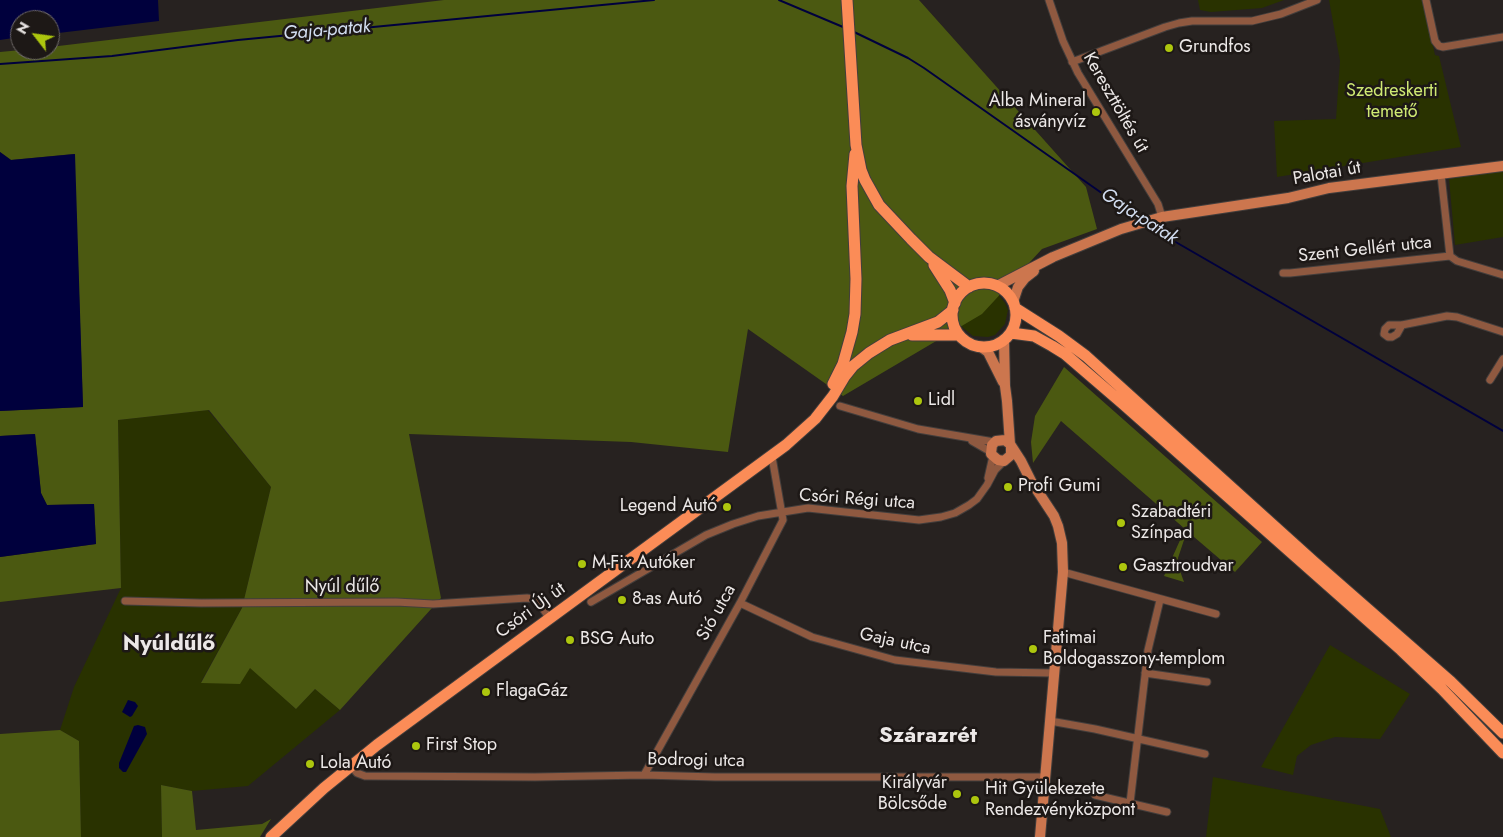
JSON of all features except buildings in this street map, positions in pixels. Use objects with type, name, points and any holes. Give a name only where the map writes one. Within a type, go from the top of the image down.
[{"type":"main road","points":[[848,4],[856,145],[861,170],[874,199],[885,212],[929,257],[969,287]]},
{"type":"main road","points":[[815,418],[843,364],[855,314],[856,279],[852,186],[856,145]]},
{"type":"main road","points":[[929,257],[950,290],[954,306],[953,324],[959,335],[971,344],[981,347],[994,346],[1007,337],[1015,322],[1014,305]]},
{"type":"main road","points":[[815,418],[833,396],[853,366],[877,347],[938,322],[954,306],[961,293],[969,287],[982,283],[997,286],[1006,292],[1014,305],[1073,346],[1451,682],[1503,733]]},
{"type":"main road","points":[[906,335],[959,335]]},
{"type":"main road","points":[[1007,337],[1034,336],[1067,356],[1401,650],[1442,689],[1503,753]]},
{"type":"main road","name":"Csóri Új út","points":[[271,837],[351,766],[772,456],[795,438],[815,418]]},
{"type":"street","name":"Kereszttöltés út","points":[[1048,0],[1072,62],[1158,204],[1160,217]]},
{"type":"street","points":[[1072,62],[1180,23],[1252,20],[1281,14],[1317,0]]},
{"type":"street","points":[[1426,0],[1435,41],[1439,46],[1443,47],[1503,37]]},
{"type":"street","name":"Palotai út","points":[[1053,257],[1126,227],[1160,217],[1288,198],[1338,187],[1503,166]]},
{"type":"street","name":"Szent Gellért utca","points":[[1441,175],[1450,256]]},
{"type":"street","name":"Szent Gellért utca","points":[[1284,273],[1290,274],[1450,256],[1457,261],[1503,275]]},
{"type":"street","points":[[997,286],[1053,257]]},
{"type":"street","points":[[1014,305],[1015,291],[1025,278],[1053,257]]},
{"type":"street","points":[[1402,324],[1447,316],[1457,317],[1503,332]]},
{"type":"street","points":[[1004,386],[1007,337]]},
{"type":"street","points":[[981,347],[988,352],[1004,386],[1008,401],[1012,452],[1005,460]]},
{"type":"street","points":[[1490,380],[1503,359]]},
{"type":"street","points":[[840,406],[905,426],[967,438],[994,448]]},
{"type":"street","points":[[984,490],[994,448],[1008,418]]},
{"type":"street","points":[[994,448],[1005,440],[1011,445],[1058,526],[1062,543],[1063,572],[1040,837]]},
{"type":"street","points":[[994,448],[998,460],[1018,464],[1025,470]]},
{"type":"street","name":"Sió utca","points":[[644,775],[740,604],[783,520],[772,456]]},
{"type":"street","name":"Csóri Régi utca","points":[[592,602],[716,530],[752,518],[797,508],[819,508],[902,519],[929,519],[948,515],[965,508],[977,499],[1005,460]]},
{"type":"street","points":[[1063,572],[1216,614]]},
{"type":"street","name":"Nyúl dűlő","points":[[125,601],[201,603],[396,602],[433,604],[527,598],[534,599],[539,603],[550,618]]},
{"type":"street","points":[[1130,803],[1145,673],[1151,635],[1160,600]]},
{"type":"street","name":"Gaja utca","points":[[740,604],[812,636],[895,660],[996,672],[1053,673]]},
{"type":"street","points":[[1145,673],[1207,682]]},
{"type":"street","points":[[1050,722],[1081,726],[1205,754]]},
{"type":"street","name":"Bodrogi utca","points":[[351,766],[357,773],[365,776],[1045,776]]},
{"type":"street","points":[[1095,796],[1167,812]]},
{"type":"green space","points":[[444,0],[919,0],[1086,187],[1097,229],[1042,249],[982,314],[843,396],[748,329],[728,452],[631,442],[409,434],[441,598],[340,710],[315,689],[296,709],[250,668],[240,684],[201,683],[242,608],[271,487],[209,410],[118,420],[121,588],[0,602],[0,557],[96,544],[94,504],[47,505],[41,493],[35,434],[0,436],[0,411],[83,407],[74,154],[11,160],[0,152],[0,52],[10,51],[10,60],[60,60],[60,46]]},
{"type":"green space","points":[[1198,0],[1284,0],[1262,8],[1211,12],[1200,10]]},
{"type":"green space","name":"Szedreskerti temető","points":[[1329,0],[1423,0],[1435,55],[1439,56],[1461,147],[1277,177],[1274,121],[1336,119],[1340,61]]},
{"type":"green space","points":[[1503,170],[1503,237],[1455,245],[1449,179]]},
{"type":"green space","points":[[996,292],[1008,310],[1005,324],[995,335],[988,337],[973,336],[962,327],[959,320]]},
{"type":"green space","points":[[1064,367],[1262,542],[1235,572],[1187,531],[1178,558],[1184,582],[1164,576],[1185,529],[1061,421],[1033,463],[1031,442],[1035,416]]},
{"type":"green space","points":[[208,410],[271,487],[242,608],[201,682],[250,667],[296,709],[315,689],[340,710],[248,786],[192,791],[161,785],[162,837],[81,837],[79,741],[60,730],[74,687],[121,588],[118,420]]},
{"type":"green space","points":[[1330,645],[1410,694],[1380,739],[1335,737],[1311,745],[1297,756],[1293,775],[1261,767]]},
{"type":"green space","points":[[60,730],[79,741],[81,837],[0,837],[0,734]]},
{"type":"green space","points":[[1213,777],[1380,809],[1391,837],[1206,837]]},
{"type":"green space","points":[[161,785],[192,791],[196,830],[262,824],[271,819],[260,837],[162,837]]},
{"type":"shaded area","points":[[0,0],[158,0],[159,21],[60,33],[60,10],[10,10],[10,38],[0,40]]},
{"type":"shaded area","points":[[0,152],[11,160],[75,154],[83,407],[0,411]]},
{"type":"shaded area","points":[[35,434],[41,493],[47,505],[94,504],[96,544],[0,557],[0,436]]},
{"type":"shaded area","points":[[128,700],[135,702],[138,706],[130,717],[122,712]]},
{"type":"shaded area","points":[[134,726],[145,727],[147,734],[126,772],[123,772],[119,768],[119,763]]},
{"type":"waterway","name":"Gaja-patak","points":[[0,64],[112,56],[238,40],[654,0]]},
{"type":"waterway","name":"Gaja-patak","points":[[779,0],[843,27]]},
{"type":"waterway","name":"Gaja-patak","points":[[852,31],[908,58],[924,68],[1140,220]]},
{"type":"waterway","name":"Gaja-patak","points":[[1149,225],[1503,431]]},
{"type":"place","name":"Grundfos","points":[[1169,48]]},
{"type":"place","name":"Alba Mineral ásványvíz","points":[[1096,112]]},
{"type":"place","name":"Lidl","points":[[918,401]]},
{"type":"place","name":"Profi Gumi","points":[[1008,487]]},
{"type":"place","name":"Legend Autó","points":[[727,507]]},
{"type":"place","name":"Szabadtéri Színpad","points":[[1121,523]]},
{"type":"place","name":"M-Fix Autóker","points":[[582,564]]},
{"type":"place","name":"Gasztroudvar","points":[[1123,567]]},
{"type":"place","name":"8-as Autó","points":[[622,600]]},
{"type":"place","name":"BSG Auto","points":[[570,640]]},
{"type":"place","name":"Fatimai Boldogasszony-templom","points":[[1033,649]]},
{"type":"place","name":"FlagaGáz","points":[[486,692]]},
{"type":"place","name":"First Stop","points":[[416,746]]},
{"type":"place","name":"Lola Autó","points":[[310,764]]},
{"type":"place","name":"Királyvár Bölcsőde","points":[[957,794]]},
{"type":"place","name":"Hit Gyülekezete Rendezvényközpont","points":[[975,800]]},
{"type":"district","name":"Nyúldűlő","points":[[169,645]]},
{"type":"district","name":"Szárazrét","points":[[928,737]]}]
